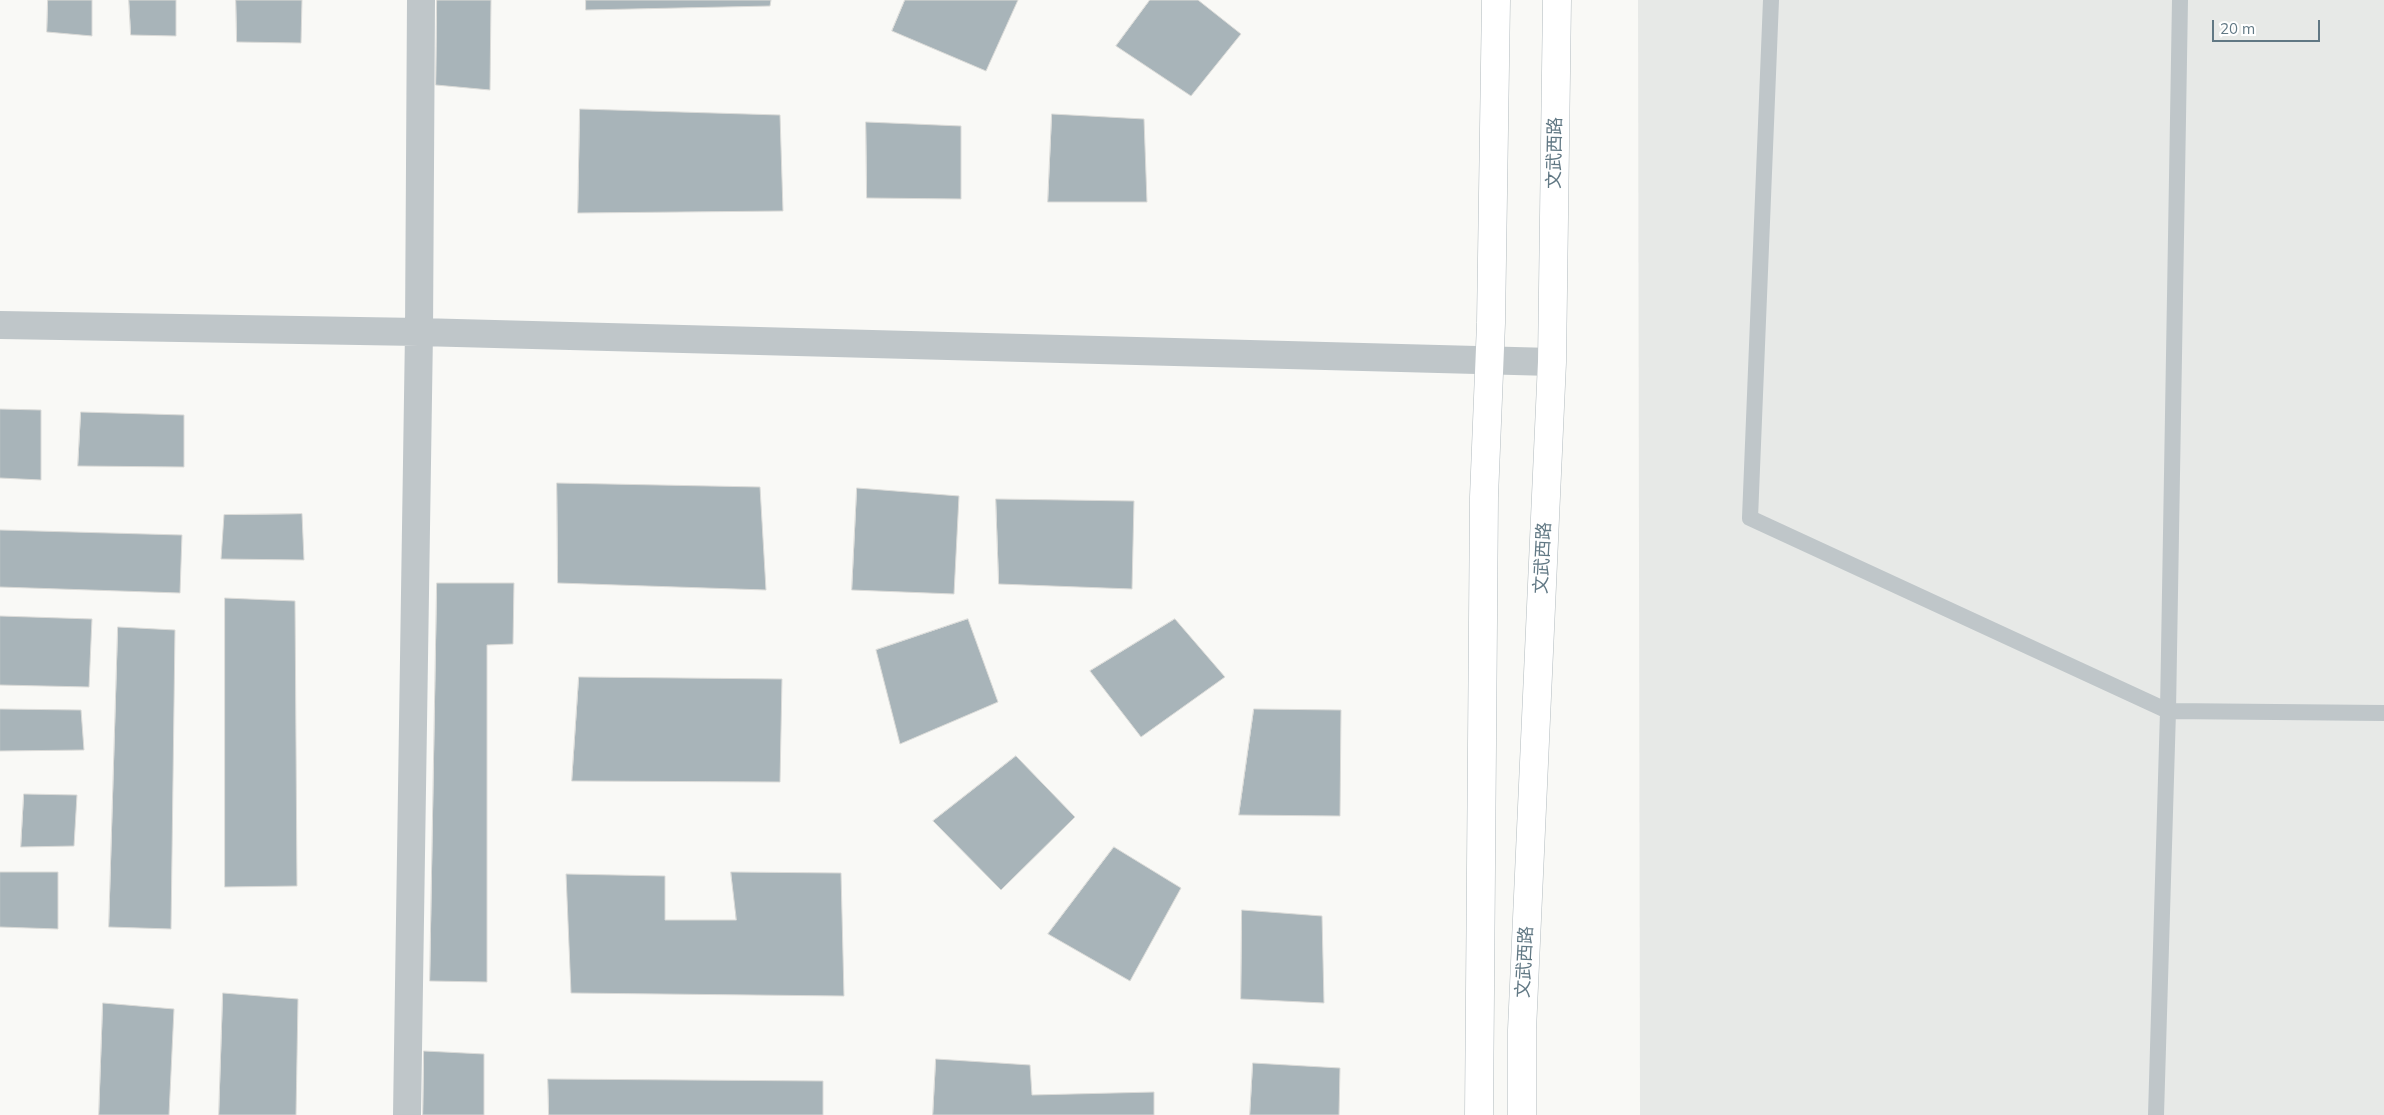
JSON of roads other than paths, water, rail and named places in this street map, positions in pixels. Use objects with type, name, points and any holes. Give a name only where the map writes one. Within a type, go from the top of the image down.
[{"type":"street","points":[[407,1115],[420,332],[421,0]]},
{"type":"street","points":[[1479,1115],[1484,497],[1491,323],[1496,0]]},
{"type":"street","name":"文武西路","points":[[1522,1115],[1522,1030],[1552,362],[1557,0]]},
{"type":"street","points":[[0,325],[420,332],[1552,362]]},
{"type":"lane","points":[[1771,0],[1750,518],[2168,711],[2384,713]]},
{"type":"lane","points":[[2156,1115],[2168,711],[2180,0]]}]
